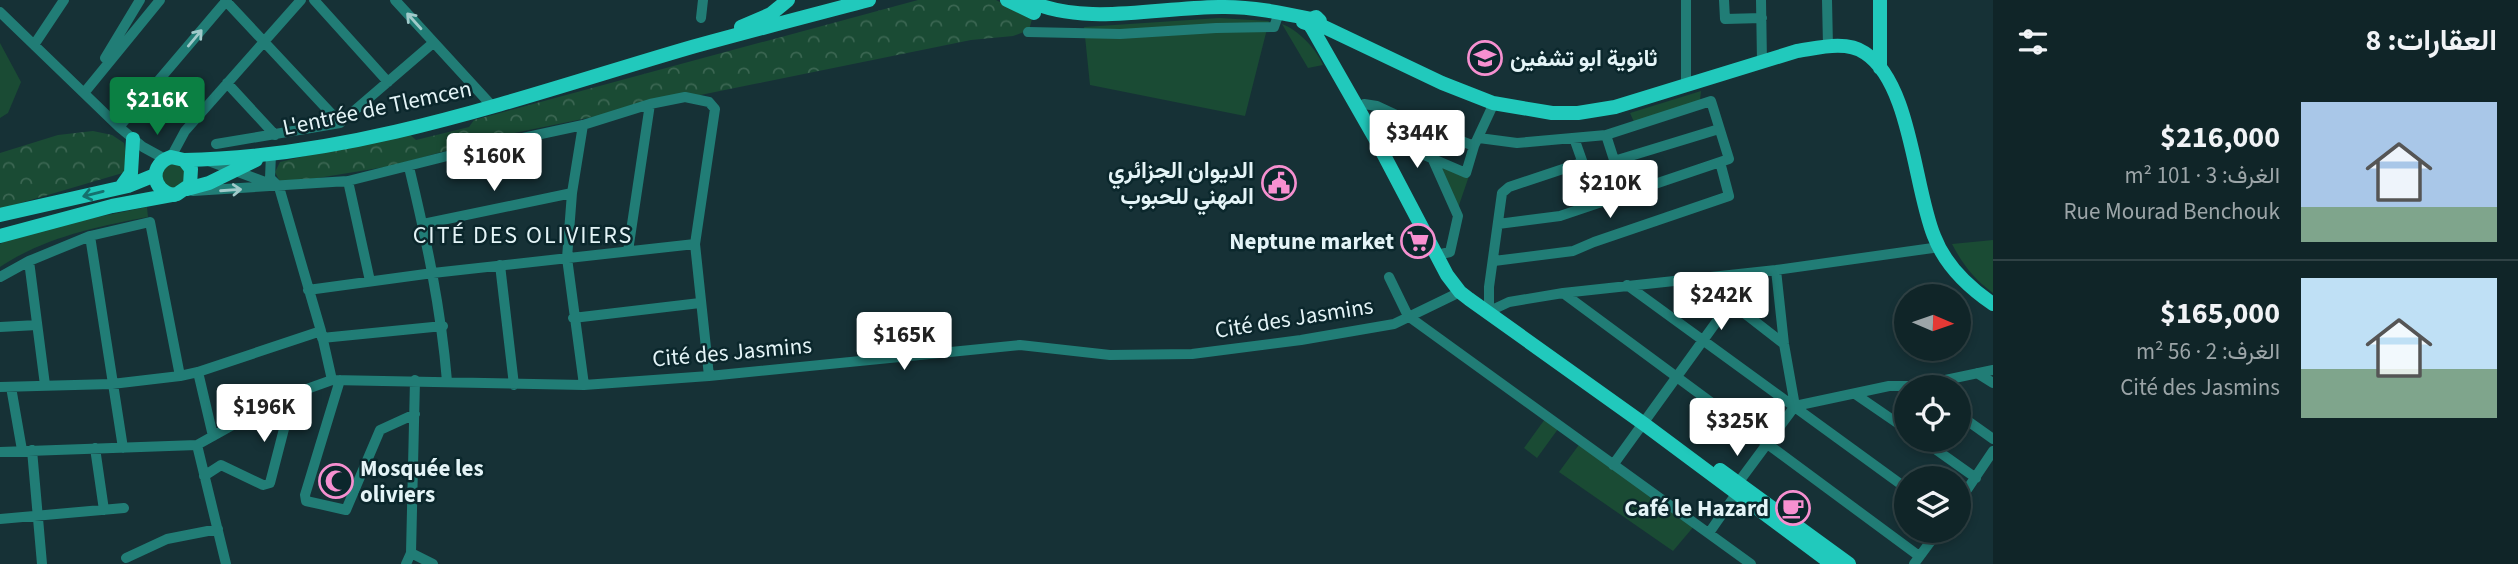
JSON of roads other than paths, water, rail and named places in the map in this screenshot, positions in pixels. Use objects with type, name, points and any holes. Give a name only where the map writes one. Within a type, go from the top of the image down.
[{"type":"main road","points":[[686,49],[771,14],[788,0]]},
{"type":"main road","points":[[686,49],[869,0]]},
{"type":"main road","points":[[1007,0],[1041,16],[1068,20],[1160,11]]},
{"type":"main road","points":[[1026,0],[1042,7],[1074,13],[1224,7],[1279,13],[1314,25],[1442,83],[1494,103],[1552,113],[1578,113],[1615,107],[1797,51],[1848,46],[1865,52],[1891,83],[1934,236],[1952,268],[1969,286],[1993,304]]},
{"type":"main road","points":[[1050,0],[1160,11]]},
{"type":"main road","points":[[1880,0],[1881,68]]},
{"type":"main road","points":[[1314,25],[1364,104],[1441,254],[1462,284],[1477,298],[1737,489],[1832,564]]},
{"type":"main road","points":[[1314,25],[1447,275],[1460,292],[1557,364],[1646,421]]},
{"type":"main road","name":"L'entrée de Tlemcen","points":[[0,215],[121,187],[166,164],[271,154],[384,135],[493,107],[686,49]]},
{"type":"main road","points":[[121,187],[131,173],[133,139]]},
{"type":"main road","name":"L'entrée de Tlemcen","points":[[0,236],[209,184],[231,171],[271,154]]},
{"type":"main road","points":[[166,164],[192,174],[182,192],[162,191],[155,181],[166,164]]},
{"type":"main road","points":[[0,224],[30,208]]},
{"type":"main road","points":[[1737,489],[1849,564]]},
{"type":"street","points":[[34,45],[64,0]]},
{"type":"street","points":[[84,93],[140,0]]},
{"type":"street","points":[[84,93],[160,0]]},
{"type":"street","points":[[119,127],[226,0],[341,123]]},
{"type":"street","points":[[0,12],[119,127],[166,164],[185,131],[302,0]]},
{"type":"street","points":[[314,0],[388,82]]},
{"type":"street","points":[[395,0],[493,107]]},
{"type":"street","points":[[701,18],[703,0]]},
{"type":"street","points":[[1686,0],[1686,85]]},
{"type":"street","points":[[1724,0],[1725,19],[1762,18]]},
{"type":"street","points":[[1761,0],[1762,62]]},
{"type":"street","points":[[1828,0],[1828,46]]},
{"type":"street","points":[[1028,32],[1120,34],[1216,27],[1262,29],[1274,27],[1279,13]]},
{"type":"street","points":[[216,144],[341,123],[433,43]]},
{"type":"street","points":[[1498,224],[1560,216],[1729,159],[1704,79]]},
{"type":"street","points":[[227,83],[275,135]]},
{"type":"street","points":[[182,192],[348,181],[583,125],[650,104],[685,97],[709,102],[715,109],[695,244],[709,376]]},
{"type":"street","points":[[1364,104],[1377,106],[1405,119],[1476,142],[1517,143],[1606,135],[1711,101]]},
{"type":"street","points":[[1382,137],[1466,173],[1476,142],[1494,103]]},
{"type":"street","points":[[628,251],[650,104]]},
{"type":"street","points":[[583,125],[572,193],[567,258],[584,385]]},
{"type":"street","points":[[1614,161],[1719,129]]},
{"type":"street","points":[[1606,135],[1625,194]]},
{"type":"street","points":[[1574,138],[1597,203]]},
{"type":"street","points":[[271,154],[270,178],[279,187],[336,380],[305,495],[306,501],[346,510],[380,430],[415,414]]},
{"type":"street","name":"L'entrée de Tlemcen","points":[[206,160],[231,171]]},
{"type":"street","points":[[1433,160],[1458,216],[1450,251],[1441,254]]},
{"type":"street","points":[[1494,261],[1573,251],[1729,196],[1720,162]]},
{"type":"street","points":[[1581,163],[1506,188],[1501,196],[1489,288],[1492,308],[1508,302],[1563,293],[1776,271],[1940,247]]},
{"type":"street","points":[[409,167],[443,326],[447,381]]},
{"type":"street","points":[[231,171],[279,187]]},
{"type":"street","points":[[348,181],[370,281]]},
{"type":"street","points":[[423,224],[572,193]]},
{"type":"street","points":[[0,277],[29,261],[90,236],[147,222],[152,224],[180,376]]},
{"type":"street","points":[[90,236],[123,447]]},
{"type":"street","points":[[308,290],[433,272],[695,244]]},
{"type":"street","points":[[29,261],[45,385]]},
{"type":"street","points":[[500,265],[514,385]]},
{"type":"street","points":[[1776,271],[1784,344],[1796,406]]},
{"type":"street","points":[[1389,277],[1408,316],[1752,564]]},
{"type":"street","points":[[1698,277],[1784,344]]},
{"type":"street","points":[[1628,285],[1894,479]]},
{"type":"street","points":[[1477,298],[1489,288]]},
{"type":"street","name":"Cité des Jasmins","points":[[197,446],[279,399],[336,380],[584,385],[709,376],[1020,345],[1111,355],[1192,354],[1301,340],[1394,324],[1460,292]]},
{"type":"street","points":[[1563,293],[1767,442],[1917,560],[1929,543]]},
{"type":"street","points":[[573,318],[700,303]]},
{"type":"street","points":[[1613,465],[1730,303]]},
{"type":"street","points":[[0,327],[37,325]]},
{"type":"street","points":[[42,564],[39,516],[27,450],[6,387],[112,384],[180,376],[267,348],[322,335],[443,326]]},
{"type":"street","points":[[1968,375],[1993,370]]},
{"type":"street","points":[[198,372],[213,436]]},
{"type":"street","points":[[1977,373],[1993,383]]},
{"type":"street","points":[[415,380],[409,559],[433,564]]},
{"type":"street","points":[[1709,533],[1767,442],[1796,406],[1894,386]]},
{"type":"street","points":[[204,475],[221,465],[267,485],[270,483],[293,394]]},
{"type":"street","points":[[1855,394],[1894,421]]},
{"type":"street","points":[[1971,423],[1993,439]]},
{"type":"street","points":[[0,452],[197,446],[226,564]]},
{"type":"street","points":[[95,448],[104,510]]},
{"type":"street","points":[[1971,485],[1993,450]]},
{"type":"street","points":[[1939,452],[1976,478]]},
{"type":"street","points":[[0,519],[124,508]]},
{"type":"street","points":[[126,558],[167,539],[218,530]]},
{"type":"place","name":"ثانوية ابو تشفين","points":[[1485,58]]},
{"type":"place","name":"الديوان الجزائري المهني للحبوب","points":[[1279,183]]},
{"type":"place","name":"Neptune market","points":[[1418,241]]},
{"type":"place","name":"Mosquée les oliviers","points":[[336,481]]},
{"type":"place","name":"Café le Hazard","points":[[1793,508]]},
{"type":"district","name":"CITÉ DES OLIVIERS","points":[[523,235]]}]
